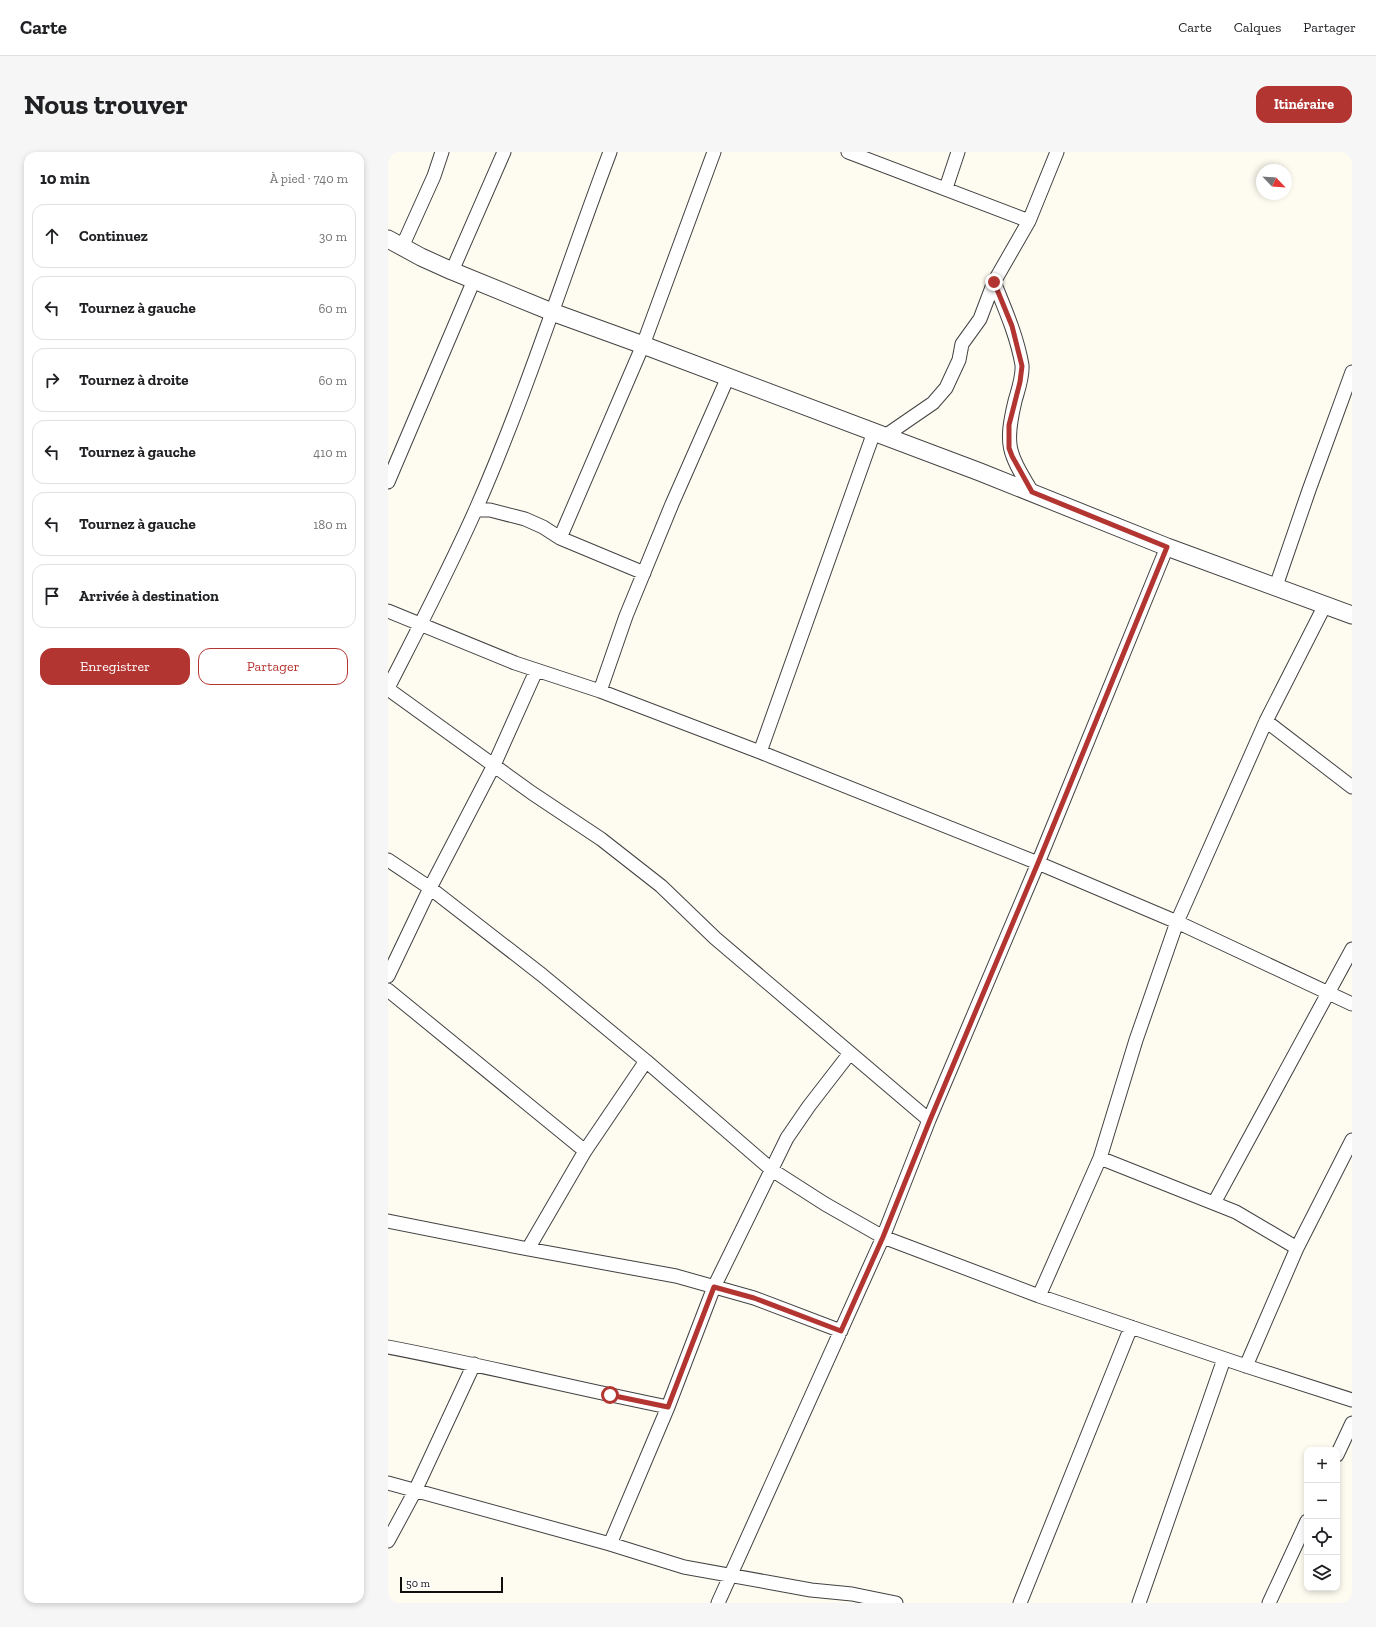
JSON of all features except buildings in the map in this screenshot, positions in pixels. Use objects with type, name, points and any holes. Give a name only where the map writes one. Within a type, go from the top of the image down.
[{"type":"street","points":[[442,152],[434,176],[395,243],[452,271],[552,312],[1032,492],[1167,547],[1352,615]]},
{"type":"street","points":[[452,271],[504,152]]},
{"type":"street","points":[[610,152],[541,346],[476,510],[388,689],[532,793],[601,839],[661,886],[715,938],[930,1120]]},
{"type":"street","points":[[560,538],[643,345],[714,152]]},
{"type":"street","points":[[848,152],[946,188],[1029,221]]},
{"type":"street","points":[[946,188],[958,152]]},
{"type":"street","points":[[760,752],[879,434],[933,403],[946,388],[959,360],[962,344],[980,320],[994,282],[1029,221],[1057,152]]},
{"type":"street","points":[[388,482],[474,280]]},
{"type":"street","points":[[994,282],[1012,326],[1022,366],[1020,382],[1009,425],[1009,448],[1032,492]]},
{"type":"street","points":[[1276,586],[1352,372]]},
{"type":"street","points":[[600,691],[626,616],[672,504],[728,377]]},
{"type":"street","points":[[476,510],[490,510],[524,519],[543,527],[560,538],[644,573]]},
{"type":"street","points":[[718,1603],[883,1237],[1167,547]]},
{"type":"street","points":[[1038,1296],[1100,1158],[1136,1040],[1177,922],[1266,721],[1325,605]]},
{"type":"street","points":[[388,611],[536,671],[600,691],[760,752],[1038,863],[1177,922],[1352,1004]]},
{"type":"street","points":[[388,976],[430,888],[494,765],[536,671]]},
{"type":"street","points":[[1266,721],[1352,787]]},
{"type":"street","points":[[388,860],[430,888],[542,975],[646,1061],[772,1170],[825,1204],[883,1237],[1038,1296],[1224,1359],[1352,1400]]},
{"type":"street","points":[[1214,1203],[1352,949]]},
{"type":"street","points":[[388,990],[585,1151]]},
{"type":"street","points":[[610,1544],[668,1407],[714,1287],[787,1138],[850,1053]]},
{"type":"street","points":[[528,1249],[585,1151],[646,1061]]},
{"type":"street","points":[[1246,1366],[1297,1248],[1352,1140]]},
{"type":"street","points":[[1100,1158],[1236,1212],[1297,1248]]},
{"type":"street","points":[[388,1221],[528,1249],[676,1276],[754,1298],[841,1331]]},
{"type":"street","points":[[1020,1603],[1131,1327]]},
{"type":"street","points":[[388,1347],[474,1364],[579,1389],[668,1407]]},
{"type":"street","points":[[1139,1603],[1224,1359]]},
{"type":"street","points":[[388,1541],[415,1491],[474,1364]]},
{"type":"street","points":[[1340,1449],[1352,1423]]},
{"type":"street","points":[[388,1483],[610,1544],[684,1567],[811,1590],[852,1594],[896,1603]]},
{"type":"street","points":[[1269,1603],[1304,1527]]},
{"type":"route","points":[[610,1395],[668,1407],[714,1287],[754,1298],[841,1331],[883,1237],[1167,547],[1032,492],[1009,448],[1009,425],[1022,374],[1022,366],[1012,326],[994,282]]}]
